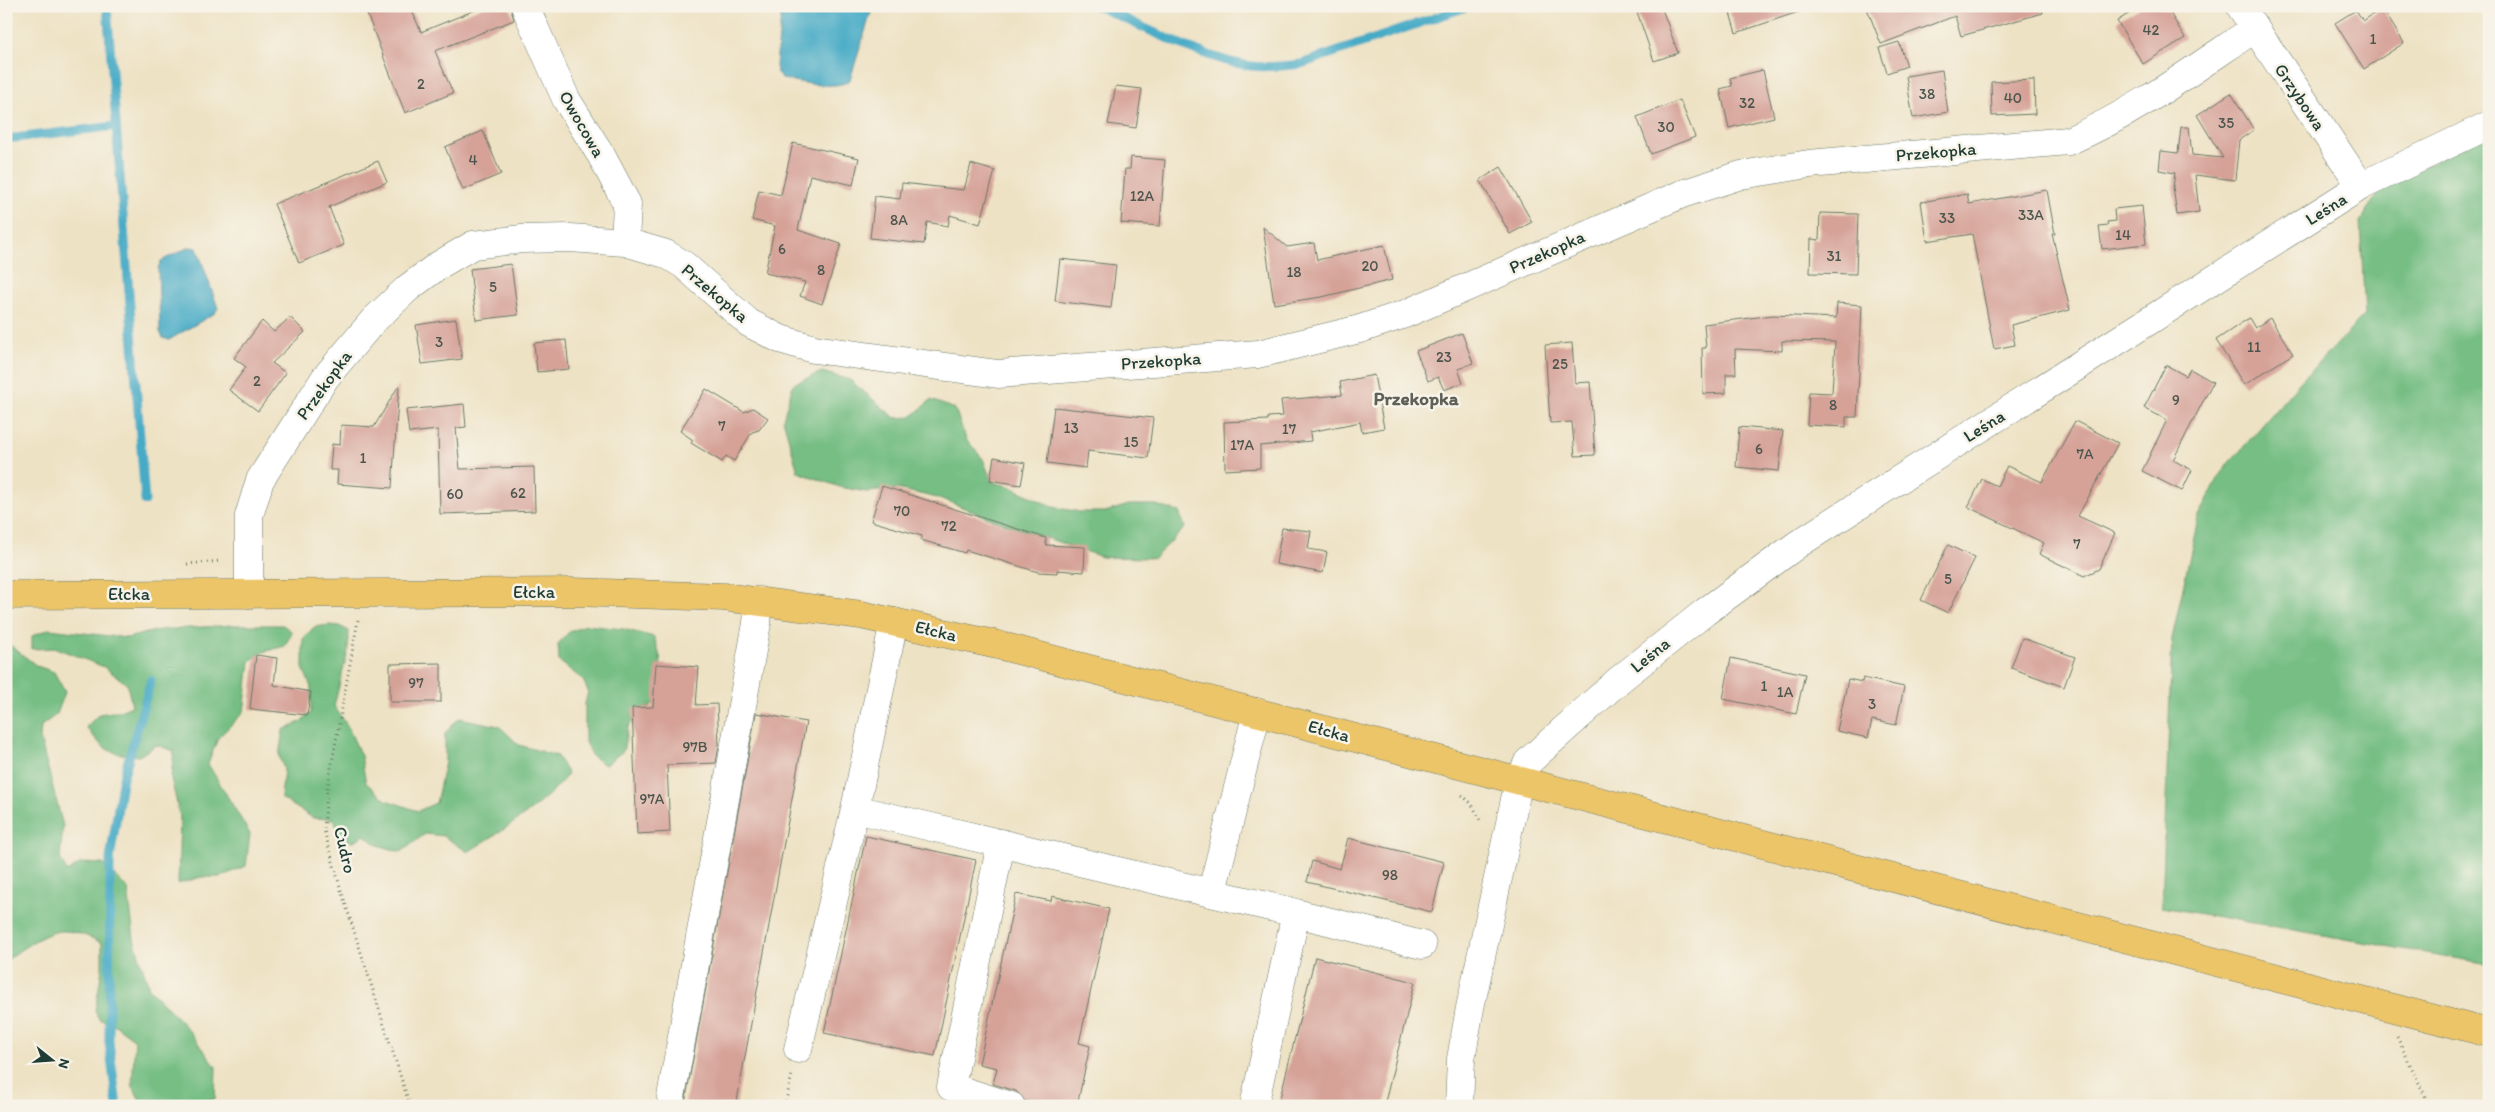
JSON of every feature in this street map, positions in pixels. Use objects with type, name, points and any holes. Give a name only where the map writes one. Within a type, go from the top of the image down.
[{"type":"main road","name":"Ełcka","points":[[6,595],[573,592],[715,597],[758,601],[894,622],[998,645],[2489,1033]]},
{"type":"street","name":"Owocowa","points":[[525,6],[566,99],[601,155],[627,204],[626,242]]},
{"type":"street","name":"Grzybowa","points":[[2240,6],[2254,30],[2361,186]]},
{"type":"street","name":"Przekopka","points":[[249,594],[249,516],[260,480],[325,378],[373,321],[408,288],[439,265],[473,245],[522,239],[570,238],[626,242],[666,254],[684,265],[749,323],[780,339],[814,349],[998,374],[1258,354],[1360,329],[1405,314],[1682,194],[1741,175],[1809,164],[2068,141],[2100,127],[2137,107],[2254,30]]},
{"type":"street","name":"Leśna","points":[[1519,781],[1528,762],[1619,680],[1705,612],[1798,544],[2361,186],[2489,125]]},
{"type":"street","points":[[671,1097],[756,623],[758,601]]},
{"type":"street","points":[[798,1049],[855,809],[894,622]]},
{"type":"street","points":[[1212,891],[1257,712]]},
{"type":"street","points":[[1459,1106],[1464,1042],[1519,781]]},
{"type":"street","points":[[855,809],[1212,891],[1422,945]]},
{"type":"street","points":[[1001,842],[951,1088],[1011,1106]]},
{"type":"street","points":[[1254,1106],[1296,913]]},
{"type":"path","name":"Cudro","points":[[358,592],[359,615],[327,790],[324,830],[341,890],[410,1106]]},
{"type":"path","points":[[2394,1008],[2392,1027],[2430,1106]]},
{"type":"green space","points":[[2489,133],[2489,964],[2162,907],[2172,639],[2198,518],[2221,473],[2299,383],[2365,315],[2360,222],[2377,195],[2404,177]]},
{"type":"green space","points":[[822,372],[850,380],[895,418],[911,417],[931,400],[955,409],[966,439],[983,459],[992,482],[1009,486],[1053,507],[1080,512],[1105,512],[1129,505],[1156,505],[1179,512],[1185,528],[1154,558],[1102,557],[994,520],[942,499],[897,489],[867,492],[840,487],[798,472],[783,419],[793,384]]},
{"type":"green space","points":[[233,625],[283,625],[292,632],[285,646],[263,652],[250,661],[244,712],[218,738],[208,764],[250,834],[246,866],[220,877],[201,877],[178,884],[180,817],[171,778],[174,751],[156,745],[139,756],[120,754],[108,750],[98,742],[86,727],[99,714],[120,711],[132,706],[127,684],[104,667],[56,648],[32,649],[32,636],[49,629],[127,638],[159,630]]},
{"type":"green space","points":[[586,625],[623,629],[654,637],[661,660],[656,702],[640,712],[628,727],[623,751],[605,765],[591,755],[585,742],[585,704],[588,691],[583,680],[559,661],[558,644],[569,632]]},
{"type":"green space","points":[[339,626],[349,631],[348,650],[334,706],[347,725],[361,756],[366,783],[386,800],[418,811],[436,803],[445,762],[445,733],[459,718],[499,726],[519,745],[557,756],[568,774],[534,808],[468,852],[443,836],[425,834],[401,852],[378,845],[364,835],[352,842],[340,836],[334,819],[313,818],[281,798],[284,769],[279,756],[283,730],[300,722],[311,713],[311,687],[303,668],[303,639],[314,627]]},
{"type":"green space","points":[[6,642],[37,666],[54,672],[65,692],[57,714],[41,726],[40,738],[63,826],[60,858],[67,872],[81,863],[103,864],[128,889],[134,939],[149,988],[187,1028],[216,1067],[215,1099],[190,1105],[141,1102],[132,1085],[135,1040],[115,1025],[99,1019],[95,1011],[102,969],[102,943],[77,933],[55,932],[32,943],[6,961]]},
{"type":"water","points":[[782,6],[873,6],[850,80],[836,85],[828,85],[808,84],[782,79],[777,73],[776,65]]},
{"type":"water","points":[[189,247],[197,248],[218,308],[215,313],[169,340],[163,338],[160,332],[158,268],[161,261]]},
{"type":"building","points":[[364,6],[410,6],[421,32],[485,6],[510,6],[514,20],[435,51],[453,93],[405,113]]},
{"type":"building","points":[[1635,6],[1661,6],[1678,53],[1654,61]]},
{"type":"building","points":[[1728,6],[1803,6],[1804,10],[1736,33]]},
{"type":"building","points":[[1866,6],[2042,6],[2043,13],[1961,36],[1955,16],[1881,44]]},
{"type":"building","points":[[2141,6],[2166,6],[2185,38],[2143,64],[2117,21]]},
{"type":"building","points":[[2382,8],[2404,43],[2364,69],[2335,23],[2356,10],[2363,21]]},
{"type":"building","points":[[1899,42],[1907,66],[1887,73],[1879,48]]},
{"type":"building","points":[[1763,70],[1774,117],[1729,128],[1720,89],[1732,86],[1730,78]]},
{"type":"building","points":[[1942,70],[1948,112],[1913,118],[1906,76]]},
{"type":"building","points":[[2034,80],[2035,114],[1992,116],[1991,82]]},
{"type":"building","points":[[1116,86],[1142,89],[1136,128],[1108,124]]},
{"type":"building","points":[[2231,93],[2254,130],[2239,140],[2235,180],[2195,175],[2199,212],[2177,215],[2173,187],[2175,173],[2159,170],[2161,151],[2178,153],[2181,127],[2189,127],[2192,155],[2223,158],[2197,115]]},
{"type":"building","points":[[1680,100],[1695,137],[1651,154],[1637,117]]},
{"type":"building","points":[[483,131],[501,174],[463,190],[445,147]]},
{"type":"building","points":[[793,143],[859,158],[853,185],[810,175],[798,230],[841,244],[822,304],[800,296],[805,282],[765,273],[775,226],[752,220],[759,190],[781,195]]},
{"type":"building","points":[[1131,157],[1165,160],[1160,226],[1121,223],[1125,169],[1130,169]]},
{"type":"building","points":[[378,161],[387,182],[329,207],[344,245],[299,263],[274,204]]},
{"type":"building","points":[[971,164],[995,171],[980,224],[950,215],[948,226],[927,222],[924,244],[870,238],[875,196],[900,199],[902,183],[964,190]]},
{"type":"building","points":[[1501,167],[1532,222],[1510,234],[1480,180]]},
{"type":"building","points":[[2047,190],[2055,234],[2052,234],[2070,310],[2011,325],[2015,345],[1994,349],[1972,234],[1927,241],[1921,202],[1967,194],[1969,204]]},
{"type":"building","points":[[2142,206],[2146,244],[2102,249],[2099,226],[2108,225],[2107,222],[2115,221],[2114,209]]},
{"type":"building","points":[[1820,213],[1858,214],[1856,274],[1810,273],[1811,239],[1819,240]]},
{"type":"building","points":[[1263,227],[1287,247],[1314,243],[1317,260],[1384,245],[1392,280],[1322,297],[1274,304]]},
{"type":"building","points":[[1060,259],[1116,265],[1111,308],[1055,301]]},
{"type":"building","points":[[511,264],[518,315],[476,320],[470,269]]},
{"type":"building","points":[[1837,303],[1862,305],[1857,417],[1846,417],[1846,427],[1807,425],[1809,392],[1832,393],[1835,342],[1782,341],[1782,351],[1735,349],[1736,374],[1726,374],[1726,393],[1703,394],[1702,348],[1706,348],[1704,324],[1773,315],[1836,318]]},
{"type":"building","points":[[290,317],[305,332],[272,363],[286,373],[258,411],[229,390],[246,367],[234,358],[262,321],[274,332]]},
{"type":"building","points":[[2249,318],[2255,328],[2270,318],[2293,354],[2244,385],[2216,340]]},
{"type":"building","points":[[456,319],[462,359],[422,364],[416,325]]},
{"type":"building","points":[[1462,333],[1473,363],[1458,369],[1463,383],[1444,390],[1438,377],[1428,381],[1416,351]]},
{"type":"building","points":[[566,340],[569,369],[537,372],[534,343]]},
{"type":"building","points":[[1572,343],[1575,383],[1590,382],[1595,455],[1575,456],[1572,422],[1550,423],[1545,345]]},
{"type":"building","points":[[2166,365],[2186,376],[2190,369],[2213,382],[2173,460],[2192,470],[2182,491],[2142,471],[2167,420],[2144,408]]},
{"type":"building","points":[[1374,375],[1384,428],[1362,432],[1360,422],[1310,432],[1311,441],[1260,446],[1260,468],[1225,470],[1224,422],[1268,420],[1268,417],[1283,416],[1281,400],[1342,395],[1340,382]]},
{"type":"building","points":[[399,385],[392,488],[337,484],[338,470],[330,470],[332,444],[340,445],[341,425],[374,427]]},
{"type":"building","points":[[706,389],[744,412],[753,408],[768,418],[759,430],[752,432],[734,461],[726,456],[722,462],[691,443],[693,440],[680,431]]},
{"type":"building","points":[[464,404],[466,427],[456,428],[460,469],[534,467],[535,511],[440,514],[438,430],[409,433],[406,410]]},
{"type":"building","points":[[1054,407],[1153,418],[1148,458],[1088,451],[1086,468],[1047,463]]},
{"type":"building","points":[[2075,421],[2118,443],[2078,516],[2115,533],[2099,569],[2084,576],[2039,554],[2044,543],[1968,507],[1982,479],[1997,486],[2007,466],[2042,482]]},
{"type":"building","points":[[1739,427],[1783,431],[1779,471],[1736,467]]},
{"type":"building","points":[[994,457],[1025,463],[1021,485],[990,480]]},
{"type":"building","points":[[882,486],[1046,538],[1046,545],[1085,547],[1084,572],[1057,570],[1057,573],[1038,572],[966,550],[965,553],[921,540],[922,536],[871,521]]},
{"type":"building","points":[[1282,528],[1311,531],[1308,549],[1327,552],[1323,573],[1276,564]]},
{"type":"building","points":[[1948,545],[1975,558],[1948,613],[1921,600]]},
{"type":"building","points":[[2022,638],[2075,657],[2064,687],[2011,668]]},
{"type":"building","points":[[256,655],[277,658],[274,685],[311,692],[307,715],[250,709]]},
{"type":"building","points":[[1731,658],[1805,674],[1796,714],[1723,699]]},
{"type":"building","points":[[441,663],[441,702],[390,702],[390,664]]},
{"type":"building","points":[[656,664],[699,667],[696,705],[717,704],[719,745],[716,763],[667,765],[670,832],[637,834],[632,708],[653,707]]},
{"type":"building","points":[[1863,678],[1904,687],[1896,725],[1872,720],[1868,738],[1837,731],[1848,679],[1862,682]]},
{"type":"building","points":[[756,713],[806,722],[736,1106],[702,1106],[685,1103]]},
{"type":"building","points":[[866,836],[976,860],[935,1056],[824,1033]]},
{"type":"building","points":[[1348,838],[1444,862],[1432,912],[1307,882],[1312,861],[1340,869]]},
{"type":"building","points":[[1016,894],[1051,901],[1052,896],[1109,909],[1079,1043],[1090,1046],[1077,1106],[1044,1106],[1025,1101],[1016,1091],[993,1084],[997,1068],[979,1064]]},
{"type":"building","points":[[1315,957],[1415,982],[1384,1106],[1278,1106]]},
{"type":"waterway","points":[[107,6],[145,501]]},
{"type":"waterway","points":[[1097,6],[1213,57],[1263,67],[1301,64],[1469,6]]},
{"type":"waterway","points":[[6,139],[116,126]]},
{"type":"waterway","points":[[117,1106],[109,1042],[110,859],[122,782],[151,680]]},
{"type":"district","name":"Przekopka","points":[[1416,398]]}]
